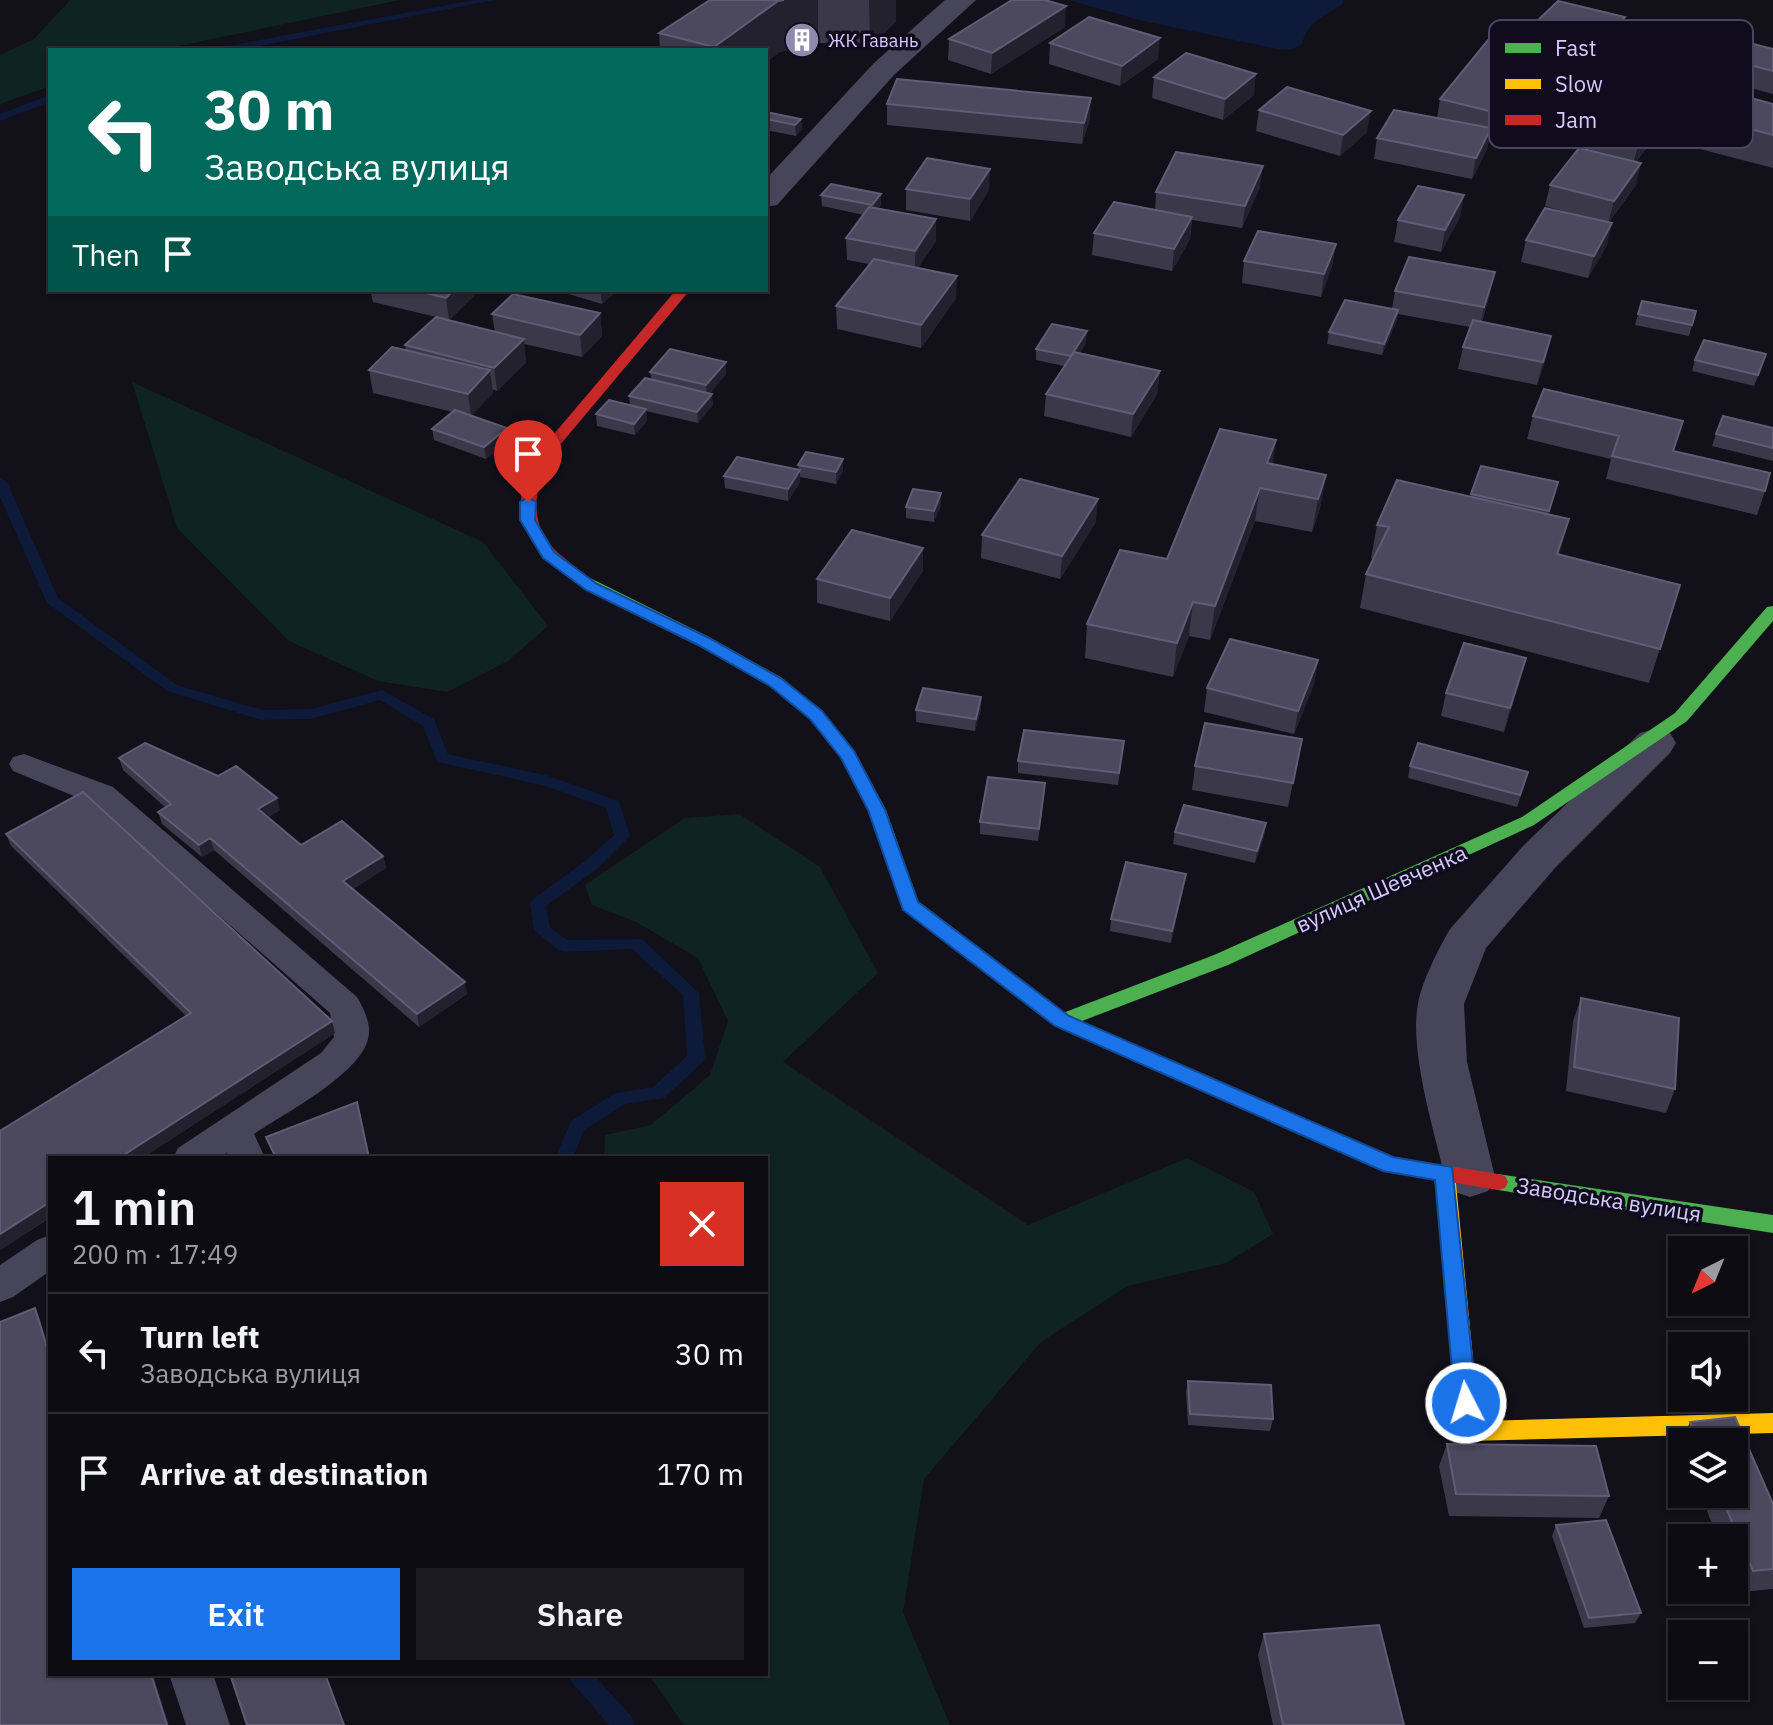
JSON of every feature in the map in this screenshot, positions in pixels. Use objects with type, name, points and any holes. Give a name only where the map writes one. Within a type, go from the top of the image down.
[{"type":"street","points":[[768,196],[862,91],[929,25],[962,0]]},
{"type":"street","name":"Заводська вулиця","points":[[681,292],[542,457],[528,483],[528,520],[548,555],[592,587],[703,641],[776,682],[816,715],[848,755],[877,810],[910,905],[1062,1021],[1390,1165],[1773,1224]]},
{"type":"street","name":"вулиця Шевченка","points":[[1457,1175],[1443,1062],[1441,1004],[1466,941],[1539,857],[1681,717],[1773,611]]},
{"type":"street","name":"вулиця Шевченка","points":[[1062,1021],[1221,960],[1528,821],[1681,717]]},
{"type":"street","points":[[1457,1175],[1469,1431],[1773,1423]]},
{"type":"lane","points":[[24,764],[102,795],[345,1006],[353,1026],[349,1047],[240,1144],[198,1156]]},
{"type":"lane","points":[[0,1286],[48,1259]]},
{"type":"lane","points":[[192,1676],[208,1725]]},
{"type":"green space","points":[[70,0],[400,0],[169,48],[48,48],[48,87],[0,104],[0,55],[34,39]]},
{"type":"green space","points":[[132,382],[483,542],[548,626],[508,661],[447,692],[378,681],[289,641],[177,528]]},
{"type":"green space","points":[[739,814],[820,867],[878,973],[783,1062],[1028,1225],[1187,1158],[1254,1192],[1273,1234],[1226,1263],[1127,1286],[1041,1342],[924,1479],[903,1612],[950,1725],[684,1725],[649,1676],[768,1676],[768,1156],[604,1156],[605,1135],[651,1125],[710,1075],[728,1021],[698,958],[636,922],[592,905],[585,885],[685,818]]},
{"type":"water","points":[[1068,0],[1343,0],[1343,4],[1313,24],[1300,45],[1283,50],[1143,21]]},
{"type":"building","points":[[710,0],[784,0],[778,1],[714,47],[659,33]]},
{"type":"building","points":[[1012,0],[1045,0],[1066,6],[992,53],[949,39]]},
{"type":"building","points":[[1558,1],[1625,17],[1622,20],[1538,20]]},
{"type":"building","points":[[1089,17],[1160,38],[1122,66],[1050,43]]},
{"type":"building","points":[[1489,39],[1489,111],[1440,99]]},
{"type":"building","points":[[1753,44],[1773,49],[1773,71],[1753,66]]},
{"type":"building","points":[[1186,53],[1256,74],[1225,99],[1154,77]]},
{"type":"building","points":[[897,79],[1091,98],[1084,123],[887,104]]},
{"type":"building","points":[[1287,87],[1371,111],[1343,135],[1259,110]]},
{"type":"building","points":[[1753,99],[1773,104],[1773,135],[1753,130]]},
{"type":"building","points":[[1394,110],[1489,128],[1476,158],[1377,138]]},
{"type":"building","points":[[768,112],[801,119],[795,125],[768,119]]},
{"type":"building","points":[[1579,148],[1641,163],[1614,201],[1550,185]]},
{"type":"building","points":[[1176,152],[1263,166],[1245,206],[1156,192]]},
{"type":"building","points":[[927,158],[990,169],[970,199],[906,189]]},
{"type":"building","points":[[831,184],[881,194],[872,205],[821,195]]},
{"type":"building","points":[[1418,186],[1464,195],[1445,230],[1398,220]]},
{"type":"building","points":[[1114,202],[1192,217],[1174,249],[1094,233]]},
{"type":"building","points":[[869,207],[936,219],[915,251],[846,238]]},
{"type":"building","points":[[1545,208],[1612,223],[1594,256],[1526,240]]},
{"type":"building","points":[[1258,231],[1336,244],[1324,274],[1244,261]]},
{"type":"building","points":[[1409,257],[1495,272],[1484,307],[1395,291]]},
{"type":"building","points":[[874,259],[957,276],[921,325],[836,306]]},
{"type":"building","points":[[421,292],[452,292],[446,298]]},
{"type":"building","points":[[513,294],[600,313],[580,335],[492,314]]},
{"type":"building","points":[[1345,300],[1398,310],[1384,344],[1329,332]]},
{"type":"building","points":[[1642,301],[1696,311],[1692,325],[1638,314]]},
{"type":"building","points":[[436,317],[524,339],[494,368],[405,345]]},
{"type":"building","points":[[1473,320],[1551,336],[1543,362],[1463,347]]},
{"type":"building","points":[[1052,324],[1087,331],[1071,356],[1036,349]]},
{"type":"building","points":[[1704,340],[1766,354],[1758,375],[1695,360]]},
{"type":"building","points":[[392,347],[490,370],[468,394],[369,370]]},
{"type":"building","points":[[670,349],[726,362],[706,385],[650,372]]},
{"type":"building","points":[[1074,352],[1160,371],[1133,414],[1046,394]]},
{"type":"building","points":[[645,378],[712,394],[697,412],[629,396]]},
{"type":"building","points":[[1544,389],[1683,421],[1673,451],[1770,473],[1765,491],[1612,456],[1619,436],[1533,416]]},
{"type":"building","points":[[609,400],[646,409],[634,424],[596,414]]},
{"type":"building","points":[[455,410],[507,428],[484,447],[432,429]]},
{"type":"building","points":[[1723,416],[1773,428],[1773,448],[1716,434]]},
{"type":"building","points":[[1220,429],[1276,440],[1267,463],[1326,475],[1318,499],[1260,488],[1215,606],[1193,602],[1177,643],[1087,624],[1120,550],[1167,559]]},
{"type":"building","points":[[806,452],[843,459],[836,472],[798,465]]},
{"type":"building","points":[[737,457],[800,470],[788,489],[724,476]]},
{"type":"building","points":[[1481,466],[1558,482],[1549,511],[1471,494]]},
{"type":"building","points":[[1020,479],[1098,499],[1062,556],[982,535]]},
{"type":"building","points":[[1397,480],[1569,519],[1557,554],[1680,585],[1660,649],[1366,574],[1389,527],[1377,525]]},
{"type":"building","points":[[913,489],[941,493],[934,511],[906,507]]},
{"type":"building","points":[[852,530],[923,548],[890,598],[817,579]]},
{"type":"building","points":[[1230,639],[1318,660],[1298,711],[1207,688]]},
{"type":"building","points":[[1464,643],[1526,658],[1510,708],[1446,693]]},
{"type":"building","points":[[923,688],[981,697],[976,719],[916,710]]},
{"type":"building","points":[[1205,723],[1302,739],[1293,783],[1195,766]]},
{"type":"building","points":[[1024,730],[1124,741],[1119,773],[1018,761]]},
{"type":"building","points":[[145,743],[218,776],[236,766],[277,798],[258,809],[301,845],[342,821],[383,856],[343,881],[465,982],[417,1014],[210,838],[199,845],[158,812],[171,804],[119,758]]},
{"type":"building","points":[[1418,743],[1528,772],[1520,795],[1410,766]]},
{"type":"building","points":[[988,777],[1045,783],[1039,829],[980,822]]},
{"type":"building","points":[[83,792],[332,1021],[122,1156],[48,1156],[48,1203],[0,1234],[0,1131],[191,1013],[6,834]]},
{"type":"building","points":[[1184,805],[1266,823],[1257,851],[1175,832]]},
{"type":"building","points":[[1126,862],[1186,874],[1172,931],[1111,919]]},
{"type":"building","points":[[1581,998],[1679,1018],[1675,1089],[1574,1067]]},
{"type":"building","points":[[357,1102],[369,1156],[275,1156],[266,1137]]},
{"type":"building","points":[[35,1308],[48,1350],[48,1676],[152,1676],[167,1725],[0,1725],[0,1322]]},
{"type":"building","points":[[1188,1381],[1271,1385],[1273,1419],[1190,1414]]},
{"type":"building","points":[[1735,1417],[1740,1428],[1693,1428],[1690,1422]]},
{"type":"building","points":[[1447,1444],[1596,1446],[1609,1496],[1456,1494]]},
{"type":"building","points":[[1748,1447],[1773,1504],[1773,1569],[1753,1571],[1748,1559],[1748,1524],[1733,1524],[1726,1508],[1748,1508]]},
{"type":"building","points":[[1606,1520],[1641,1613],[1589,1618],[1556,1525]]},
{"type":"building","points":[[1379,1625],[1404,1725],[1283,1725],[1264,1634]]},
{"type":"building","points":[[231,1676],[326,1676],[344,1725],[247,1725]]},
{"type":"waterway","points":[[233,48],[490,0]]},
{"type":"waterway","points":[[0,118],[48,99]]},
{"type":"waterway","points":[[0,482],[52,600],[172,688],[262,715],[311,714],[382,695],[429,723],[442,758],[549,781],[613,805],[622,836],[591,865],[538,904],[542,930],[564,946],[636,943],[691,993],[696,1058],[658,1093],[621,1098],[577,1126],[565,1156]]},
{"type":"waterway","points":[[581,1676],[624,1725]]},
{"type":"traffic: fast","points":[[576,576],[776,682],[816,715],[848,755],[877,810],[910,905],[1008,980]]},
{"type":"traffic: fast","points":[[1062,1021],[1221,960],[1528,821],[1681,717],[1773,611]]},
{"type":"traffic: fast","points":[[1498,1182],[1773,1224]]},
{"type":"traffic: slow","points":[[1445,1173],[1469,1431],[1773,1423]]},
{"type":"traffic: jam","points":[[576,576],[547,550],[530,524],[528,493],[533,476],[542,457],[681,292]]},
{"type":"traffic: jam","points":[[1008,980],[1062,1021],[1390,1165],[1498,1182]]},
{"type":"place","name":"ЖК Гавань","points":[[802,40]]},
{"type":"route","points":[[528,502],[528,520],[548,555],[592,587],[703,641],[776,682],[816,715],[848,755],[877,810],[910,905],[1062,1021],[1390,1165],[1445,1173],[1466,1403]]}]
